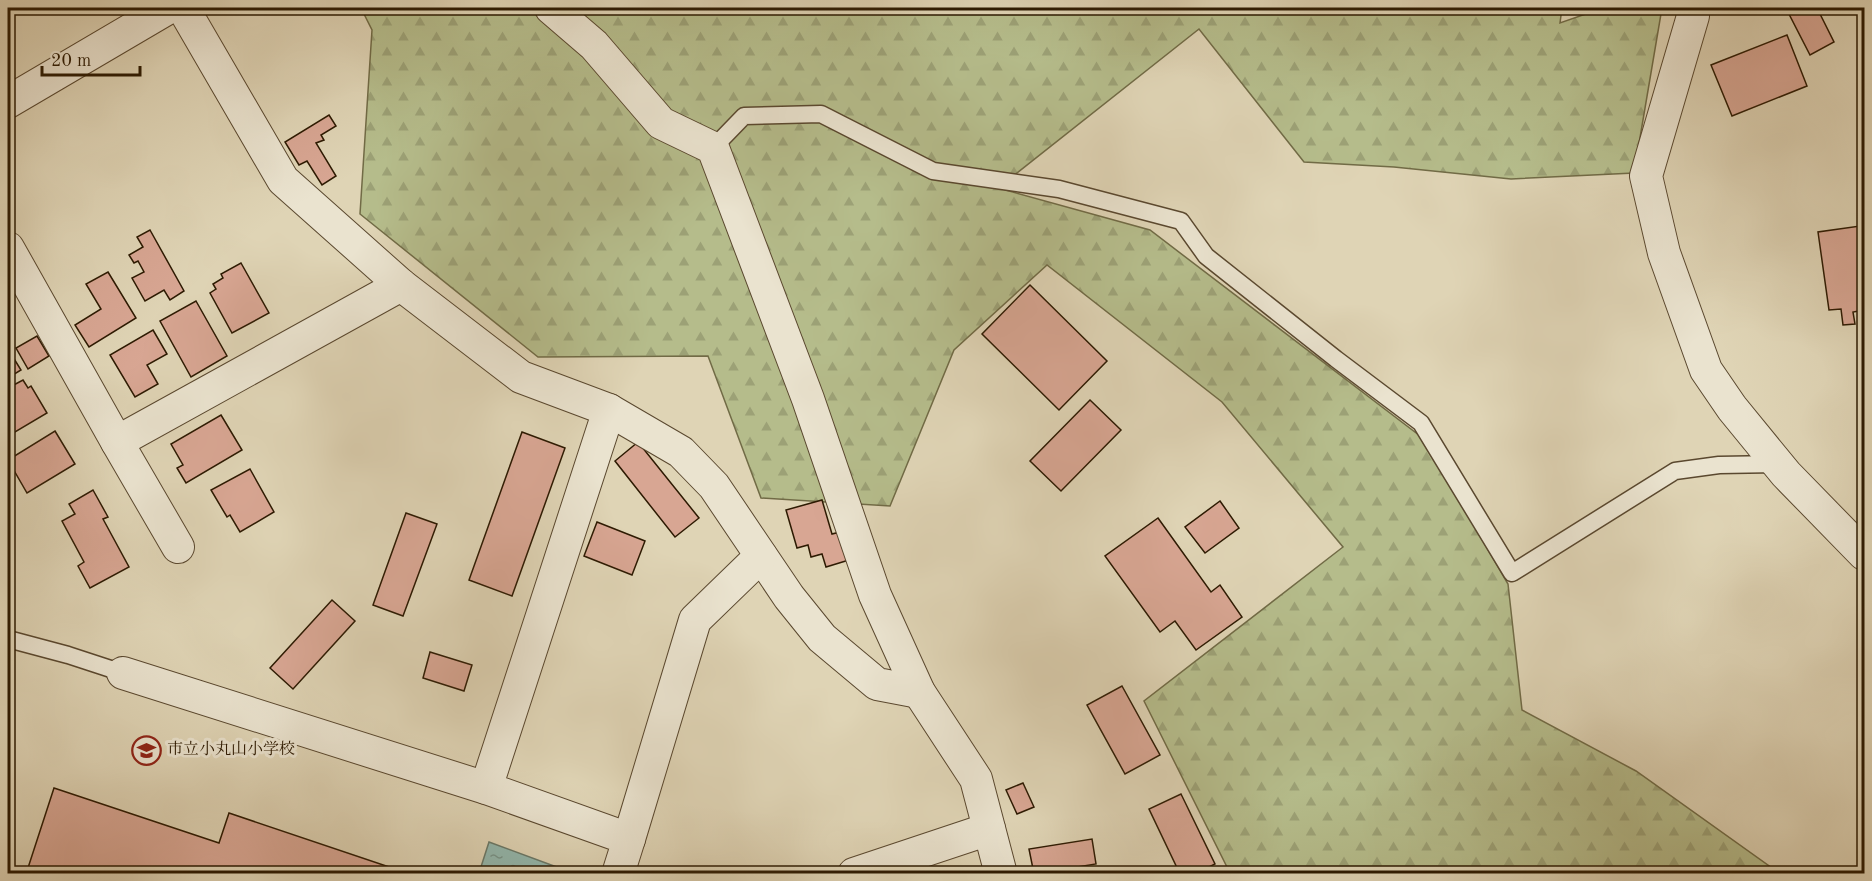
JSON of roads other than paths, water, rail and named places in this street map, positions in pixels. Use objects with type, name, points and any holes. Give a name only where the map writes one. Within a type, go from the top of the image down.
[{"type":"street","points":[[8,102],[168,8]]},
{"type":"street","points":[[183,8],[283,180],[401,285],[521,377],[609,410],[681,452],[714,486],[789,597],[822,638],[877,684],[919,692]]},
{"type":"street","points":[[551,8],[594,45],[661,123],[713,148],[808,399],[875,595],[919,692],[976,779],[1001,873]]},
{"type":"street","points":[[1691,8],[1693,16],[1647,176],[1664,254],[1706,370],[1732,408],[1778,464],[1864,554]]},
{"type":"street","points":[[8,248],[178,547]]},
{"type":"street","points":[[117,442],[401,285]]},
{"type":"street","points":[[486,788],[609,410]]},
{"type":"street","points":[[618,873],[695,620],[761,556]]},
{"type":"street","points":[[123,673],[486,788],[630,838]]},
{"type":"street","points":[[854,873],[989,829]]},
{"type":"lane","points":[[713,148],[744,116],[821,114],[933,171],[1059,189],[1181,221],[1206,256],[1421,423],[1512,573],[1675,471],[1719,465],[1778,464]]},
{"type":"lane","points":[[8,639],[123,673]]},
{"type":"water","points":[[489,842],[562,869],[560,873],[479,873]]},
{"type":"place","name":"市立小丸山小学校","points":[[146,750]]}]
